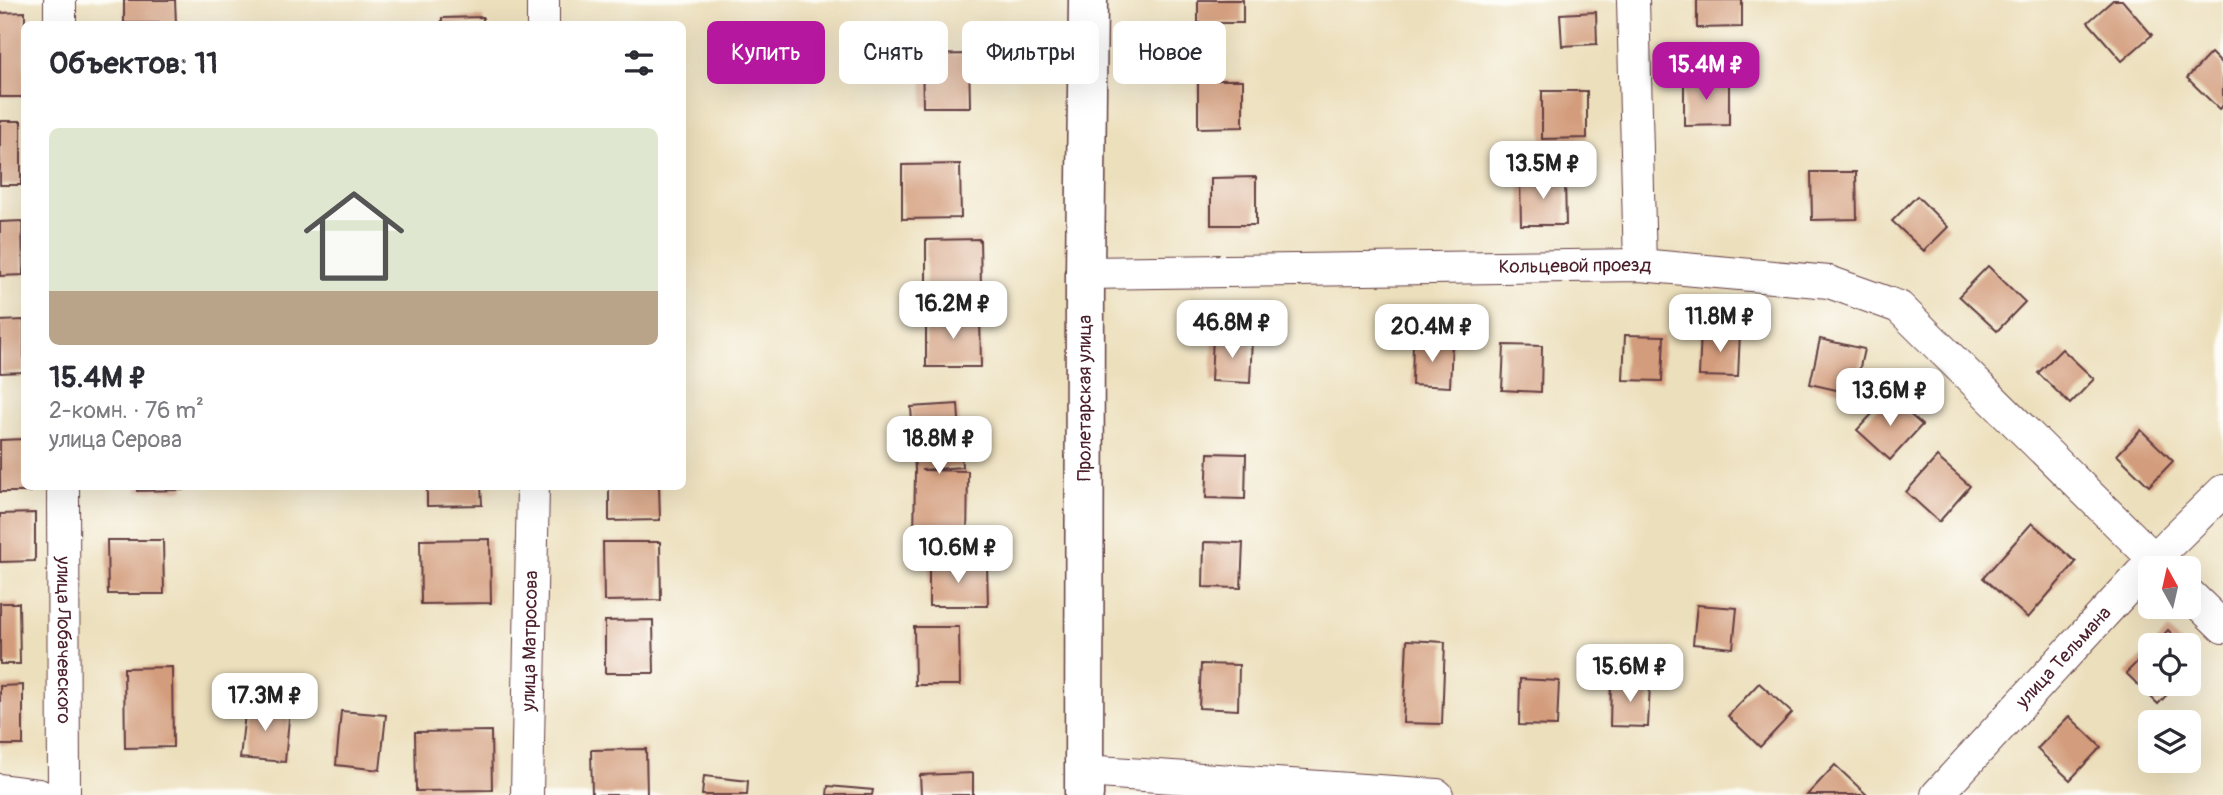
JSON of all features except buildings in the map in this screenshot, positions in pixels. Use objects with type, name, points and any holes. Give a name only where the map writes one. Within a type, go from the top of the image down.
[{"type":"street","points":[[60,0],[60,21]]},
{"type":"street","points":[[542,21],[543,0]]},
{"type":"street","name":"Пролетарская улица","points":[[1084,783],[1088,0]]},
{"type":"street","points":[[1633,0],[1640,265]]},
{"type":"street","name":"Кольцевой проезд","points":[[1085,273],[1640,265],[1829,282],[1899,307],[2151,556]]},
{"type":"street","name":"улица Лобачевского","points":[[62,490],[64,795]]},
{"type":"street","name":"улица Матросова","points":[[527,795],[533,490]]},
{"type":"street","name":"улица Тельмана","points":[[2166,556],[2223,491]]},
{"type":"street","name":"улица Тельмана","points":[[1937,795],[2138,586]]},
{"type":"street","points":[[2202,607],[2223,628]]},
{"type":"street","points":[[1084,783],[1437,795]]},
{"type":"street","points":[[0,790],[39,795]]}]
